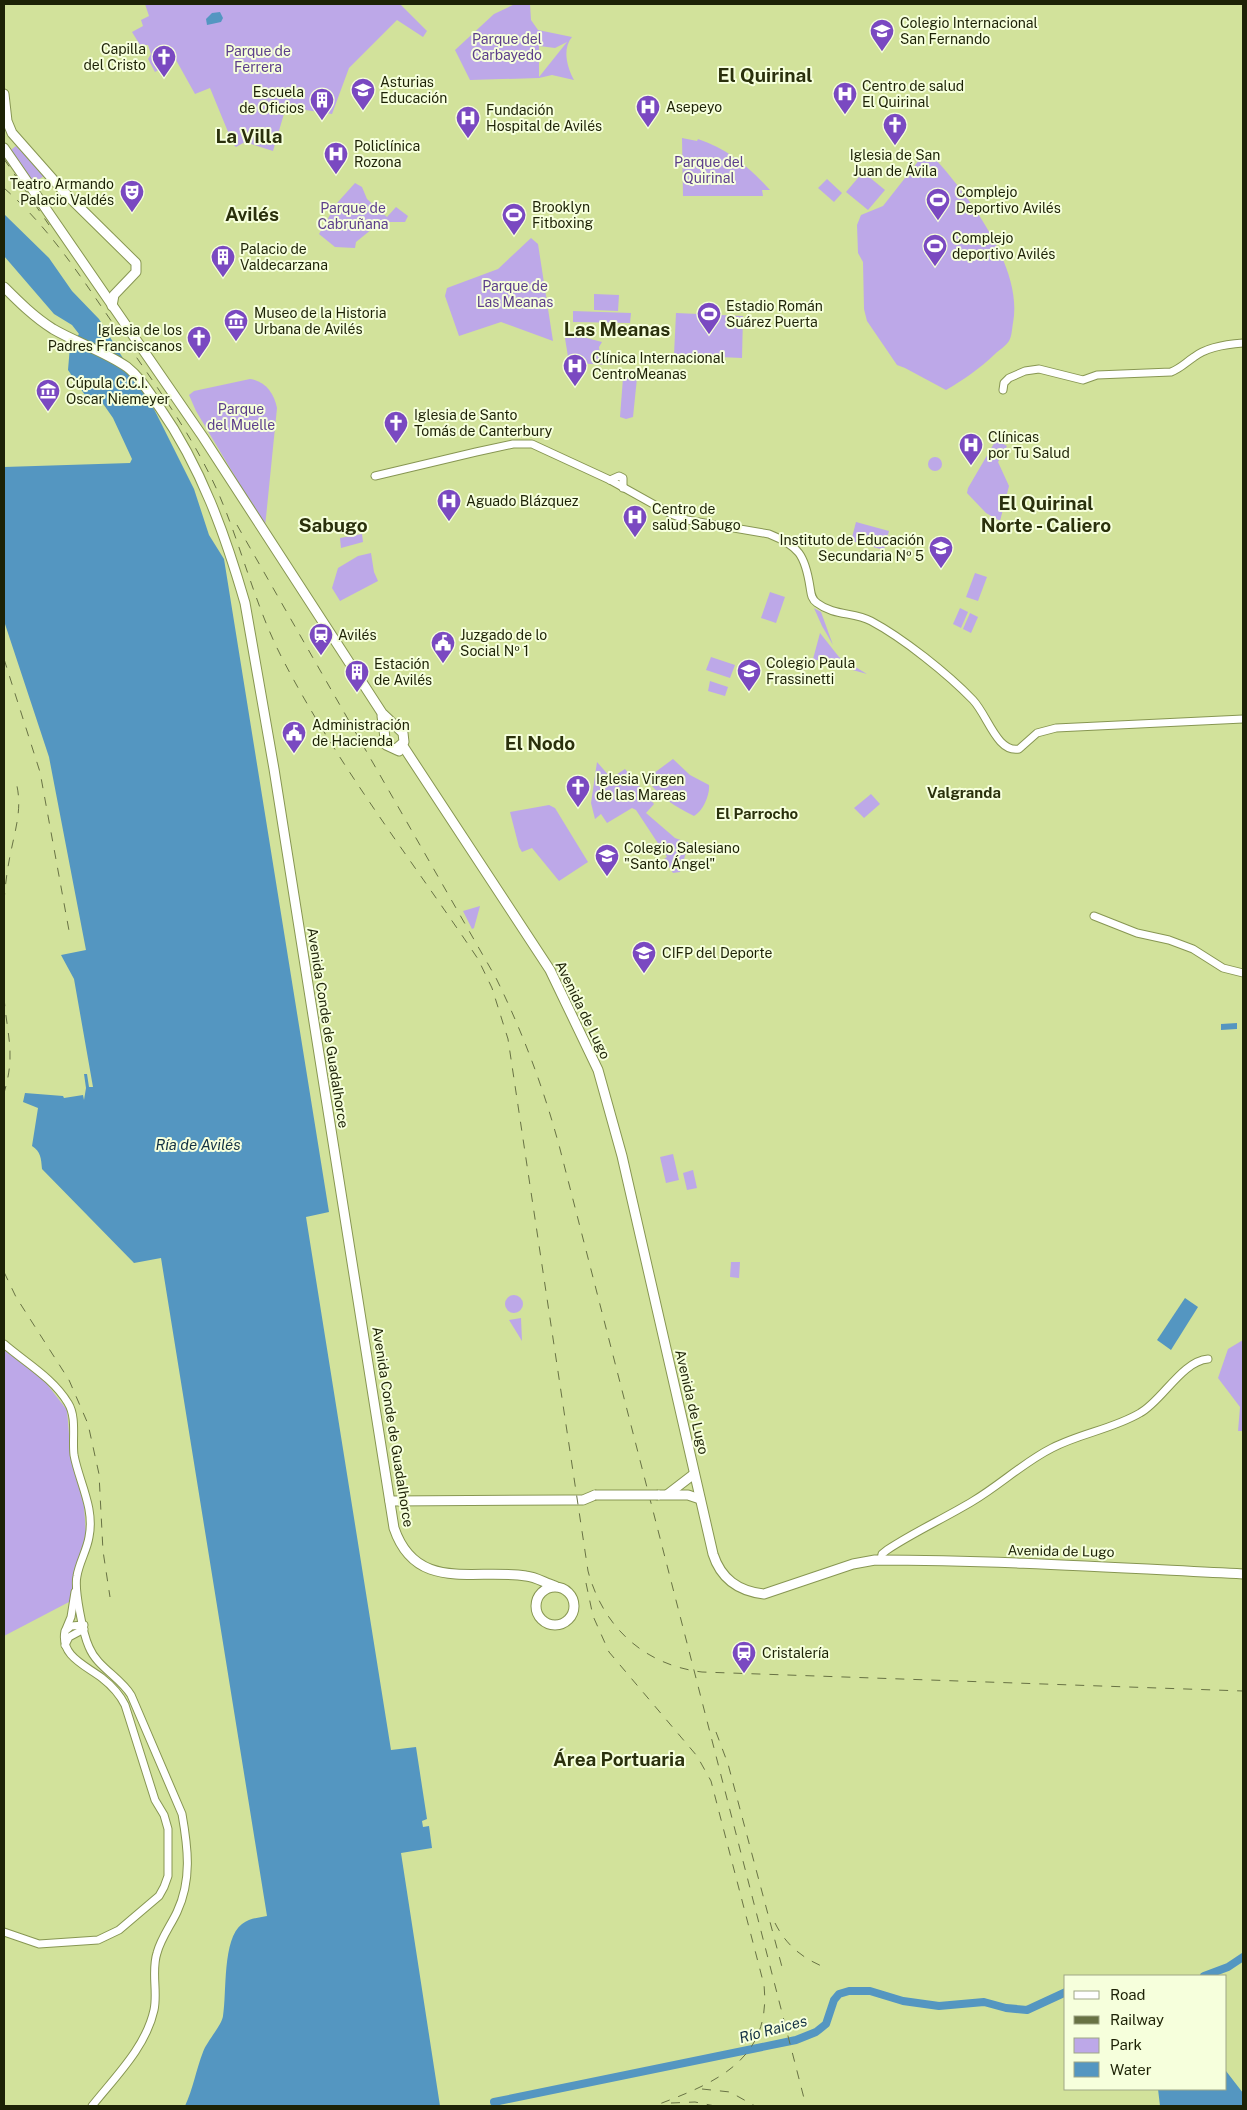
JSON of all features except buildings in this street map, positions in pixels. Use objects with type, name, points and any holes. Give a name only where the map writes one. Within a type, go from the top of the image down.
[{"type":"main road","points":[[4,94],[7,121],[12,133],[65,193],[135,262],[138,269],[118,290],[113,298],[112,306]]},
{"type":"main road","points":[[4,148],[181,403],[382,713],[404,735],[399,748],[386,744],[382,713]]},
{"type":"main road","points":[[96,282],[104,290],[118,290]]},
{"type":"main road","name":"Avenida Conde de Guadalhorce","points":[[4,287],[40,320],[68,337],[115,359],[129,369],[148,391],[174,428],[205,486],[245,603],[275,778],[394,1528],[400,1544],[421,1566],[434,1572],[520,1575],[555,1586]]},
{"type":"main road","points":[[385,734],[390,729],[398,729]]},
{"type":"main road","name":"Avenida de Lugo","points":[[399,748],[411,759],[550,970],[596,1068],[622,1156],[690,1458],[716,1563],[728,1581],[750,1593],[764,1594],[853,1564],[882,1560],[1125,1566],[1158,1570],[1243,1574]]},
{"type":"main road","points":[[682,1485],[690,1458]]},
{"type":"main road","points":[[665,1495],[686,1488],[694,1475]]},
{"type":"main road","points":[[665,1495],[694,1475]]},
{"type":"main road","points":[[390,1501],[583,1500],[595,1495],[694,1496],[700,1499]]},
{"type":"main road","points":[[534,1578],[541,1593]]},
{"type":"main road","points":[[555,1586],[567,1590],[573,1598],[575,1607],[573,1614],[566,1622],[552,1625],[542,1620],[535,1607],[541,1593],[555,1586]]},
{"type":"street","points":[[1003,390],[1004,382],[1025,371],[1038,369],[1083,380],[1097,375],[1171,372],[1179,369],[1194,357],[1206,351],[1243,344]]},
{"type":"street","points":[[375,476],[513,444],[532,444],[610,480],[649,504],[687,520],[769,534],[787,542],[800,552],[806,562],[811,596],[815,601],[831,611],[870,620],[943,672],[982,710],[998,740],[1008,749],[1019,749],[1037,733],[1056,728],[1243,719]]},
{"type":"street","points":[[1094,916],[1137,934],[1176,942],[1198,952],[1223,968],[1243,973]]},
{"type":"street","points":[[4,1344],[56,1386],[70,1405],[75,1456],[88,1505],[90,1522],[89,1536],[77,1577],[71,1617],[65,1631],[64,1645],[75,1660],[102,1678],[120,1696],[125,1705],[155,1800],[164,1815],[168,1829],[168,1876],[159,1896],[109,1937],[98,1940],[39,1944],[4,1932]]},
{"type":"street","points":[[882,1560],[882,1554],[887,1550],[974,1501],[1052,1448],[1081,1434],[1118,1424],[1142,1412],[1188,1368],[1202,1360],[1208,1359]]},
{"type":"street","points":[[76,1589],[88,1646],[94,1656],[125,1686],[182,1814],[188,1863],[185,1893],[157,1953],[154,2009],[148,2029],[135,2051],[92,2106]]},
{"type":"street","points":[[65,1631],[71,1626],[84,1627]]},
{"type":"street","points":[[64,1645],[69,1637],[84,1627]]},
{"type":"street","points":[[83,1665],[88,1658],[94,1656]]},
{"type":"green space","name":"Parque de Ferrera","points":[[145,4],[400,4],[427,31],[423,37],[397,20],[349,68],[332,114],[286,107],[273,151],[245,142],[236,147],[233,144],[210,88],[195,94],[176,60],[155,72],[148,59],[151,54],[148,45],[140,45],[132,32],[143,26],[141,20],[149,16]]},
{"type":"green space","name":"Parque del Carbayedo","points":[[515,4],[530,4],[531,20],[538,30],[572,37],[566,52],[569,69],[574,80],[552,75],[539,78],[470,80],[455,50],[494,14]],"holes":[[[567,42],[539,77],[539,46],[555,48]]]},
{"type":"green space","name":"Parque del Quirinal","points":[[682,138],[697,141],[698,139],[728,153],[746,166],[770,190],[762,190],[763,196],[683,196]]},
{"type":"green space","points":[[16,146],[45,175],[33,184],[12,153],[12,149]]},
{"type":"green space","name":"Complejo deportivo Avilés","points":[[927,150],[958,185],[988,230],[1000,253],[1009,277],[1014,301],[1012,332],[1008,343],[966,378],[946,390],[897,365],[867,321],[864,309],[863,262],[858,253],[857,225],[861,215],[883,206]]},
{"type":"green space","points":[[863,172],[885,190],[868,210],[846,192]]},
{"type":"green space","points":[[827,179],[842,193],[834,202],[818,188]]},
{"type":"green space","name":"Parque de Cabruñana","points":[[355,183],[362,187],[367,199],[387,217],[396,207],[408,216],[405,222],[379,222],[379,230],[372,229],[356,242],[355,248],[335,247],[319,234],[337,203]]},
{"type":"green space","name":"Parque de Las Meanas","points":[[531,238],[538,244],[553,341],[501,322],[459,336],[445,296],[447,288],[498,269]]},
{"type":"green space","points":[[594,294],[619,295],[618,311],[594,310]]},
{"type":"green space","points":[[573,311],[631,313],[630,323],[573,322]]},
{"type":"green space","name":"Estadio Román Suárez Puerta","points":[[676,313],[743,316],[742,358],[674,355]]},
{"type":"green space","points":[[564,332],[602,342],[599,347],[600,355],[606,360],[613,360],[613,365],[569,363]]},
{"type":"green space","points":[[631,375],[637,378],[633,417],[626,419],[620,417],[623,378]]},
{"type":"green space","name":"Parque del Muelle","points":[[250,379],[260,382],[268,389],[274,397],[277,408],[265,527],[196,411],[189,395],[194,391]]},
{"type":"green space","points":[[996,440],[1007,446],[998,462],[1009,486],[1000,521],[986,513],[967,493],[968,488]]},
{"type":"green space","points":[[935,457],[940,459],[942,464],[940,469],[935,471],[930,469],[928,464],[930,459]]},
{"type":"green space","points":[[856,522],[889,531],[884,550],[851,541]]},
{"type":"green space","points":[[362,534],[363,542],[341,548],[340,538]]},
{"type":"green space","points":[[371,553],[374,572],[378,581],[340,601],[332,588],[338,568],[358,556]]},
{"type":"green space","points":[[975,573],[987,577],[978,601],[966,597]]},
{"type":"green space","points":[[770,592],[785,597],[776,623],[761,618]]},
{"type":"green space","points":[[814,608],[821,612],[833,645],[822,626]]},
{"type":"green space","points":[[960,608],[968,612],[961,628],[953,624]]},
{"type":"green space","points":[[970,613],[978,617],[971,633],[963,629]]},
{"type":"green space","points":[[820,633],[839,657],[867,674],[813,659]]},
{"type":"green space","points":[[711,657],[735,665],[730,678],[706,670]]},
{"type":"green space","points":[[710,681],[728,687],[725,696],[708,691]]},
{"type":"green space","points":[[673,759],[690,775],[709,785],[705,802],[694,816],[668,800],[646,779]]},
{"type":"green space","points":[[597,762],[611,778],[625,769],[654,804],[646,813],[675,838],[689,843],[680,872],[673,873],[664,859],[667,857],[636,810],[632,808],[607,823],[601,814],[595,819],[591,803]]},
{"type":"green space","points":[[871,794],[880,804],[864,818],[854,808]]},
{"type":"green space","points":[[549,805],[555,808],[588,862],[559,881],[532,848],[522,852],[510,812]]},
{"type":"green space","points":[[480,906],[474,928],[472,929],[463,911]]},
{"type":"green space","points":[[673,1154],[679,1180],[666,1183],[660,1157]]},
{"type":"green space","points":[[693,1170],[697,1188],[687,1190],[683,1173]]},
{"type":"green space","points":[[731,1262],[740,1262],[739,1278],[730,1277]]},
{"type":"green space","points":[[510,1295],[518,1295],[523,1300],[521,1311],[510,1313],[505,1308],[505,1300]]},
{"type":"green space","points":[[521,1318],[522,1341],[509,1320]]},
{"type":"green space","points":[[1243,1340],[1243,1431],[1238,1431],[1240,1407],[1218,1378],[1228,1349]]},
{"type":"green space","points":[[4,1350],[43,1379],[67,1410],[70,1446],[84,1506],[86,1534],[69,1602],[4,1636]]},
{"type":"water","points":[[220,12],[223,18],[221,22],[207,25],[206,19],[212,13]]},
{"type":"water","name":"Ría de Avilés","points":[[4,214],[49,258],[72,291],[99,319],[154,409],[194,489],[209,535],[224,559],[329,1212],[306,1217],[391,1750],[416,1747],[427,1819],[422,1821],[423,1827],[429,1826],[432,1848],[401,1853],[440,2106],[185,2106],[203,2052],[222,2020],[226,1967],[231,1941],[242,1924],[251,1919],[267,1916],[161,1258],[134,1263],[42,1169],[40,1156],[32,1146],[38,1108],[23,1102],[25,1093],[63,1096],[64,1098],[83,1095],[84,1100],[86,1088],[84,1074],[87,1074],[89,1087],[93,1087],[74,979],[61,955],[86,950],[49,757],[4,621],[4,467],[130,463],[132,459],[113,418],[97,395],[89,401],[68,370],[70,346],[79,334],[72,325],[54,314],[4,256]]},
{"type":"water","points":[[1237,1023],[1237,1029],[1221,1030],[1221,1024]]},
{"type":"water","points":[[1185,1298],[1198,1307],[1171,1350],[1157,1340]]},
{"type":"water","points":[[1227,2072],[1243,2093],[1243,2106],[1160,2106],[1158,2090],[1227,2090]]},
{"type":"waterway","name":"Río Raices","points":[[1207,1975],[1228,1967],[1243,1957]]},
{"type":"waterway","name":"Río Raices","points":[[494,2102],[796,2040],[816,2032],[826,2024],[834,2000],[839,1994],[849,1991],[870,1991],[903,2001],[939,2006],[984,2002],[1006,2008],[1027,2010],[1064,1993]]},
{"type":"railway","points":[[4,159],[49,225]]},
{"type":"railway","points":[[4,188],[38,222],[68,259],[149,375],[197,450],[226,510],[255,594],[281,656],[350,773],[478,959],[492,988],[508,1039],[588,1571],[595,1591],[615,1626],[644,1652],[681,1668],[702,1672],[1243,1691]]},
{"type":"railway","points":[[237,525],[496,978],[524,1040],[540,1083],[560,1149],[806,2106]]},
{"type":"railway","points":[[4,659],[40,772],[70,936]]},
{"type":"railway","points":[[4,902],[19,801],[16,782]]},
{"type":"railway","points":[[4,997],[10,1045],[8,1079],[4,1093]]},
{"type":"railway","points":[[4,1272],[16,1297],[69,1380],[88,1424],[99,1474],[103,1551],[110,1597]]},
{"type":"railway","points":[[586,1583],[593,1616],[609,1652],[697,1756],[711,1781],[764,1985],[764,2011],[758,2033],[748,2051],[734,2066],[716,2078],[697,2089],[654,2106]]},
{"type":"railway","points":[[716,1732],[728,1764],[782,1967]]},
{"type":"railway","points":[[775,1923],[784,1938],[795,1950],[824,1967]]},
{"type":"railway","points":[[702,2089],[730,2092],[755,2106]]},
{"type":"railway","points":[[671,2103],[695,2102],[715,2106]]},
{"type":"place","name":"Colegio Internacional San Fernando","points":[[882,52]]},
{"type":"place","name":"Capilla del Cristo","points":[[164,78]]},
{"type":"place","name":"Asturias Educación","points":[[363,111]]},
{"type":"place","name":"Centro de salud El Quirinal","points":[[845,115]]},
{"type":"place","name":"Escuela de Oficios","points":[[322,121]]},
{"type":"place","name":"Asepeyo","points":[[648,128]]},
{"type":"place","name":"Fundación Hospital de Avilés","points":[[468,139]]},
{"type":"place","name":"Iglesia de San Juan de Ávila","points":[[895,146]]},
{"type":"place","name":"Policlínica Rozona","points":[[336,175]]},
{"type":"place","name":"Teatro Armando Palacio Valdés","points":[[132,213]]},
{"type":"place","name":"Complejo Deportivo Avilés","points":[[938,221]]},
{"type":"place","name":"Brooklyn Fitboxing","points":[[514,236]]},
{"type":"place","name":"Complejo deportivo Avilés","points":[[935,267]]},
{"type":"place","name":"Palacio de Valdecarzana","points":[[223,278]]},
{"type":"place","name":"Estadio Román Suárez Puerta","points":[[709,335]]},
{"type":"place","name":"Museo de la Historia Urbana de Avilés","points":[[236,342]]},
{"type":"place","name":"Iglesia de los Padres Franciscanos","points":[[199,359]]},
{"type":"place","name":"Clínica Internacional CentroMeanas","points":[[575,387]]},
{"type":"place","name":"Cúpula C.C.I. Oscar Niemeyer","points":[[48,412]]},
{"type":"place","name":"Iglesia de Santo Tomás de Canterbury","points":[[396,444]]},
{"type":"place","name":"Clínicas por Tu Salud","points":[[971,466]]},
{"type":"place","name":"Aguado Blázquez","points":[[449,522]]},
{"type":"place","name":"Centro de salud Sabugo","points":[[635,538]]},
{"type":"place","name":"Instituto de Educación Secundaria Nº 5","points":[[941,569]]},
{"type":"place","name":"Avilés","points":[[321,656]]},
{"type":"place","name":"Juzgado de lo Social Nº 1","points":[[443,664]]},
{"type":"place","name":"Colegio Paula Frassinetti","points":[[749,692]]},
{"type":"place","name":"Estación de Avilés","points":[[357,693]]},
{"type":"place","name":"Administración de Hacienda","points":[[294,754]]},
{"type":"place","name":"Iglesia Virgen de las Mareas","points":[[578,808]]},
{"type":"place","name":"Colegio Salesiano \"Santo Ángel\"","points":[[607,877]]},
{"type":"place","name":"CIFP del Deporte","points":[[644,974]]},
{"type":"place","name":"Cristalería","points":[[744,1674]]},
{"type":"district","name":"El Quirinal","points":[[765,75]]},
{"type":"district","name":"La Villa","points":[[249,136]]},
{"type":"district","name":"Avilés","points":[[252,214]]},
{"type":"district","name":"Las Meanas","points":[[617,329]]},
{"type":"district","name":"El Quirinal Norte - Caliero","points":[[1046,514]]},
{"type":"district","name":"Sabugo","points":[[333,525]]},
{"type":"district","name":"El Nodo","points":[[540,743]]},
{"type":"district","name":"Valgranda","points":[[964,792]]},
{"type":"district","name":"El Parrocho","points":[[757,813]]},
{"type":"district","name":"Área Portuaria","points":[[619,1759]]}]
